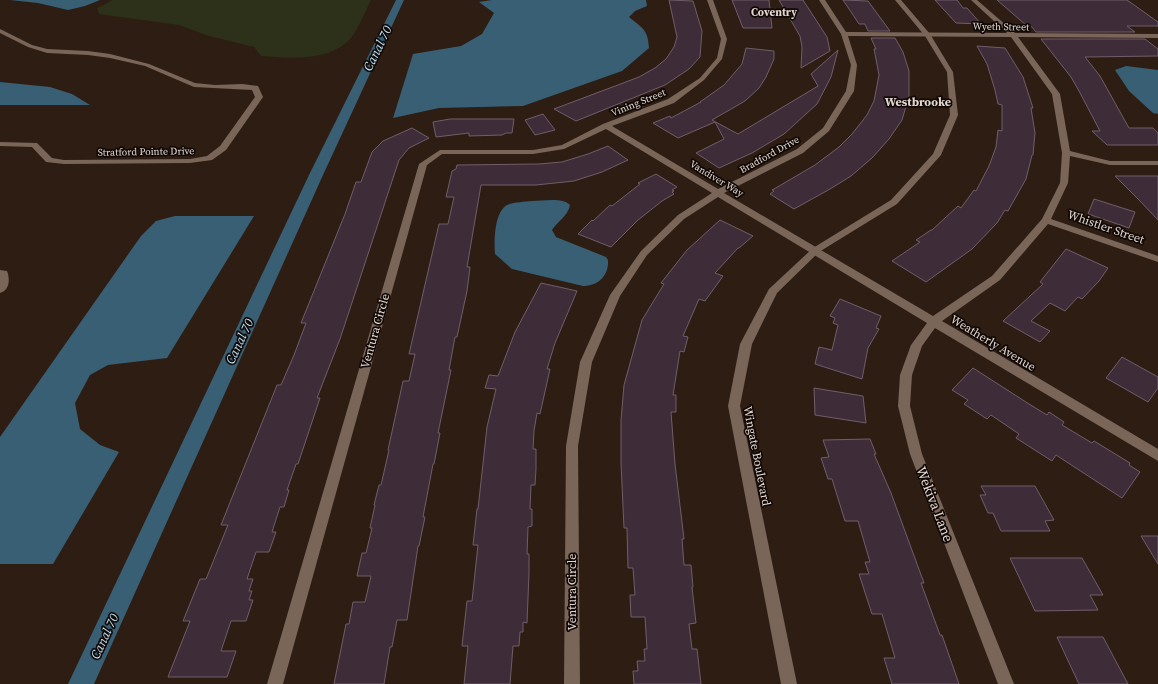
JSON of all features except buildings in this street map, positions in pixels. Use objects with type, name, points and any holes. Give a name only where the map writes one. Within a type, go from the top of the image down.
[{"type":"street","name":"Vining Street","points":[[606,126],[671,101],[702,79],[720,58],[724,39],[710,0]]},
{"type":"street","name":"Bradford Drive","points":[[719,192],[800,151],[826,129],[850,91],[854,65],[844,34],[822,0]]},
{"type":"street","name":"Wingate Boulevard","points":[[788,684],[734,406],[746,344],[773,291],[816,250],[894,202],[937,155],[954,116],[950,72],[928,35],[898,0]]},
{"type":"street","name":"Whistler Street","points":[[933,322],[996,278],[1046,220],[1064,183],[1066,153],[1056,94],[1014,36],[974,0]]},
{"type":"street","name":"Stratford Pointe Drive","points":[[0,31],[30,46],[47,51],[88,52],[110,56],[147,65],[194,85],[215,87],[242,86],[255,88],[259,97],[223,148],[210,158],[190,161],[64,162],[49,160],[34,144],[0,144]]},
{"type":"street","name":"Wyeth Street","points":[[844,34],[1158,36]]},
{"type":"street","name":"Vandiver Way","points":[[606,126],[816,250]]},
{"type":"street","name":"Ventura Circle","points":[[275,684],[423,164],[440,152],[533,152],[564,147],[606,126]]},
{"type":"street","points":[[1066,153],[1110,163],[1158,163]]},
{"type":"street","name":"Ventura Circle","points":[[572,684],[572,446],[586,362],[615,295],[644,253],[681,217],[719,192]]},
{"type":"street","name":"Whistler Street","points":[[1046,220],[1158,259]]},
{"type":"street","name":"Weatherly Avenue","points":[[816,250],[933,322],[1158,456]]},
{"type":"street","points":[[0,273],[3,274],[3,286],[0,289]]},
{"type":"street","name":"Wekiva Lane","points":[[933,322],[917,345],[906,375],[904,406],[916,454],[1006,684]]},
{"type":"green space","points":[[113,0],[371,0],[355,33],[340,47],[319,55],[295,58],[261,56],[254,47],[209,36],[179,25],[99,14],[97,8]]},
{"type":"water","points":[[10,0],[100,0],[85,6],[68,10],[38,3]]},
{"type":"water","points":[[492,0],[646,0],[647,6],[635,11],[629,17],[646,33],[649,48],[622,71],[523,106],[439,108],[393,118],[413,54],[461,46],[482,34],[494,13],[479,2]]},
{"type":"water","points":[[1126,66],[1158,70],[1158,114],[1153,113],[1129,91],[1115,70]]},
{"type":"water","points":[[0,82],[50,87],[72,94],[90,105],[0,105]]},
{"type":"water","points":[[558,200],[570,205],[565,215],[552,230],[556,237],[606,257],[608,260],[608,266],[602,279],[588,286],[583,286],[512,269],[495,254],[497,220],[503,209],[510,204]]},
{"type":"water","points":[[175,216],[254,216],[167,358],[108,365],[90,375],[75,403],[80,429],[100,445],[119,452],[53,564],[0,564],[0,437],[141,236],[156,221]]},
{"type":"waterway","name":"Canal 70","points":[[81,684],[316,175],[400,0]]},
{"type":"district","name":"Coventry","points":[[774,12]]},
{"type":"district","name":"Westbrooke","points":[[918,102]]}]
